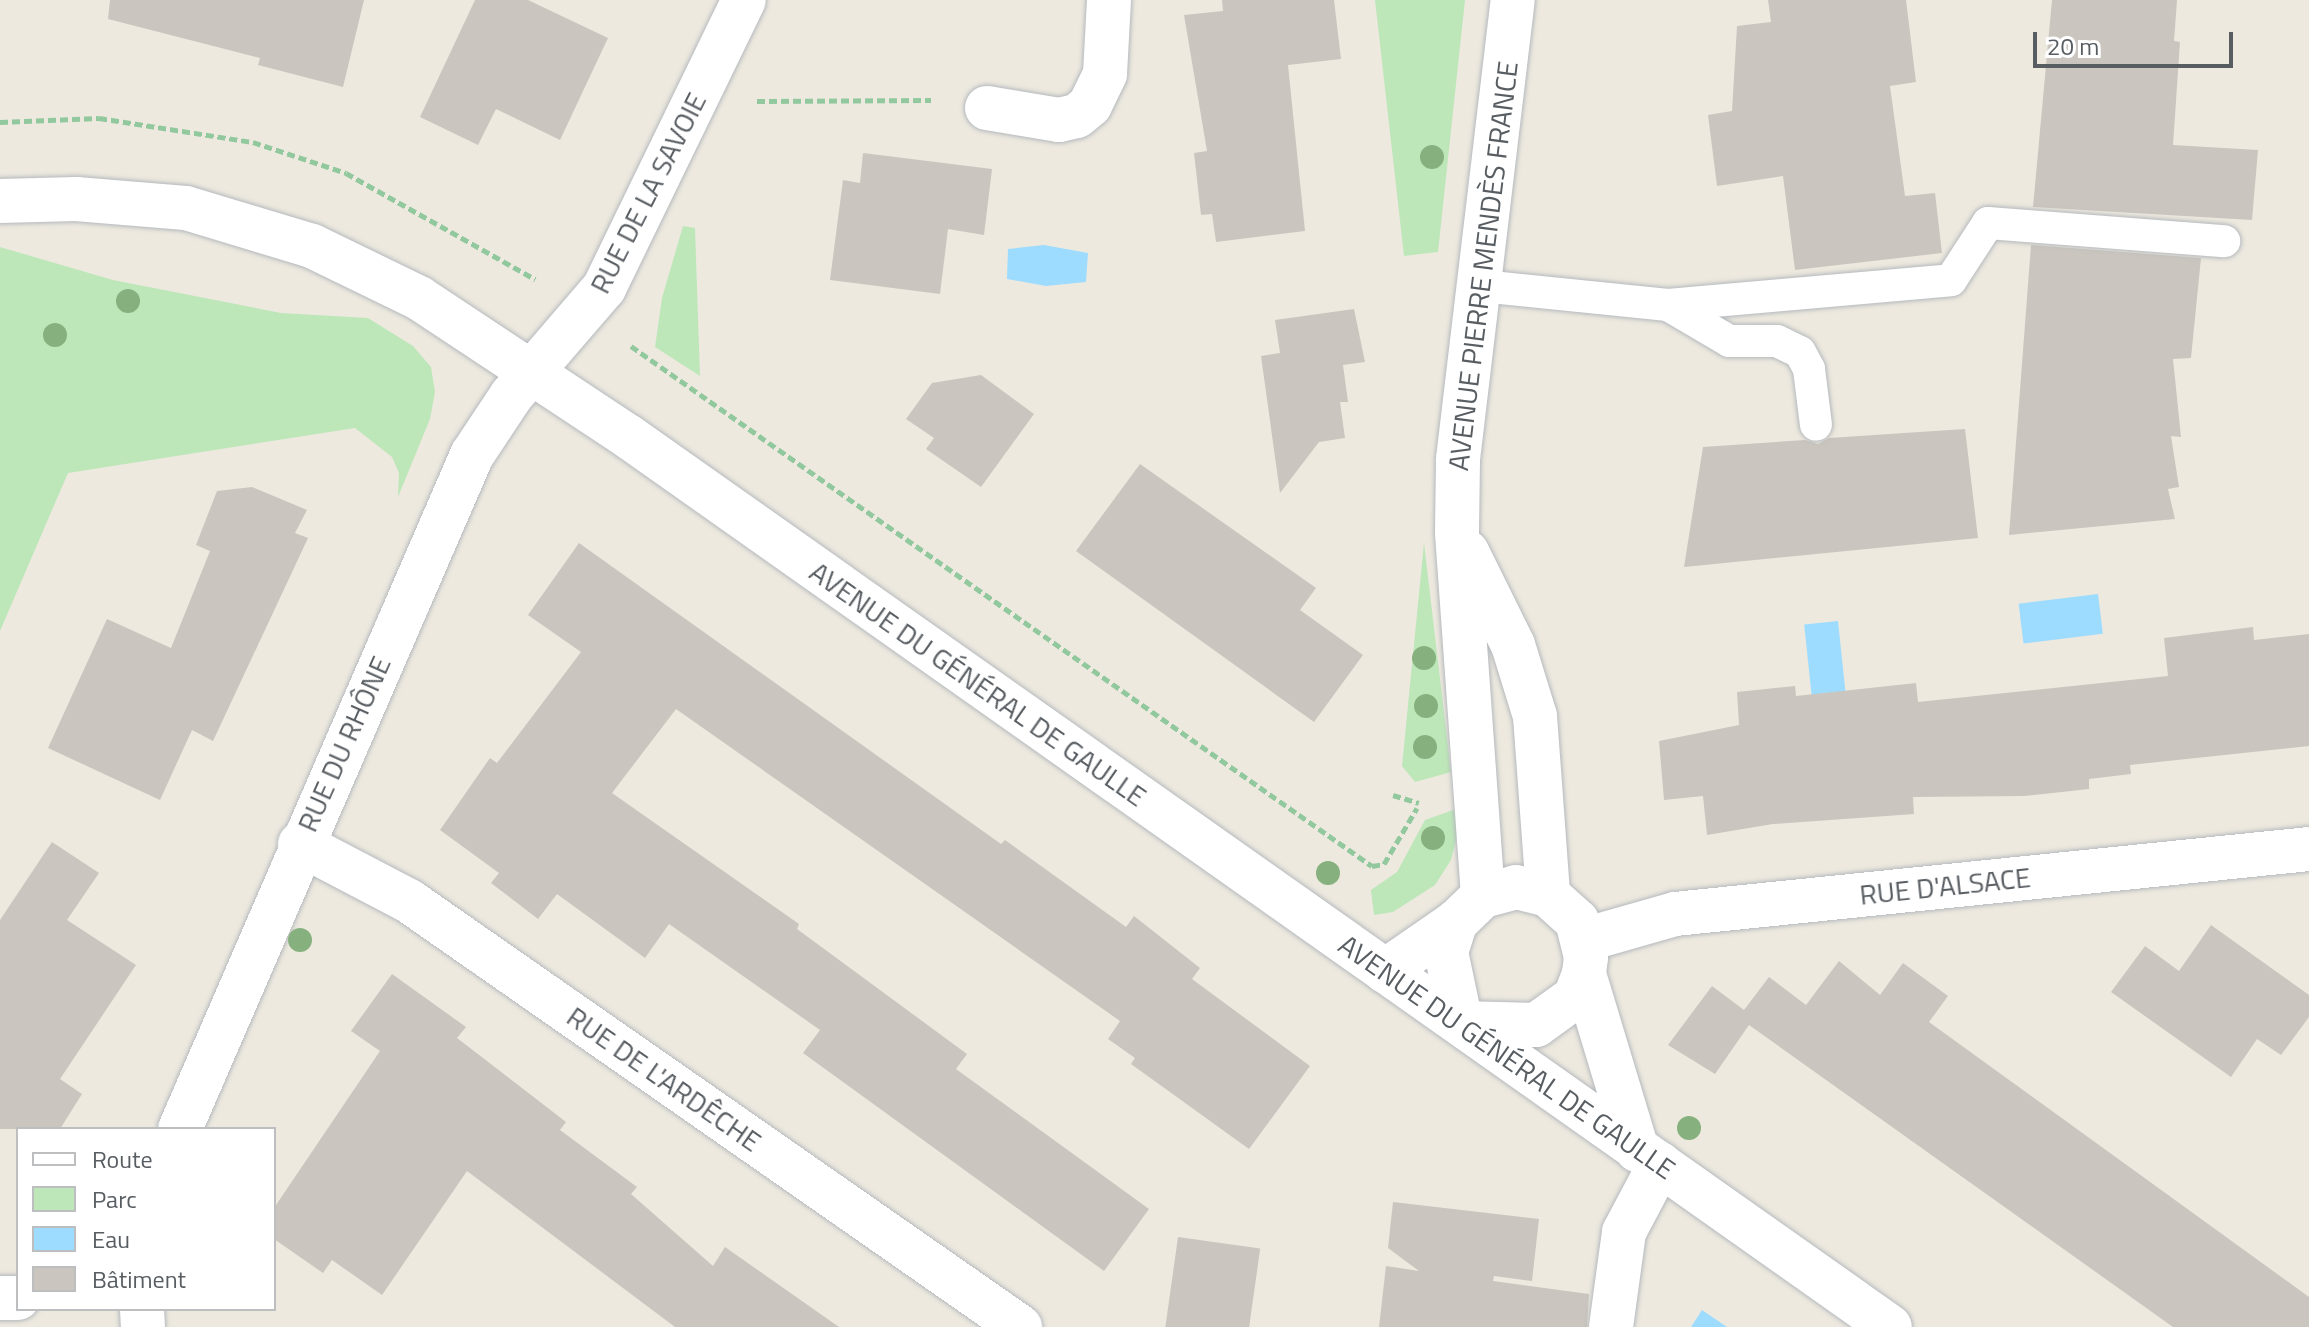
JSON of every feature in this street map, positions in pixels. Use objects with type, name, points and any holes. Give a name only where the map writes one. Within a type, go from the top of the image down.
[{"type":"street","name":"RUE DE LA SAVOIE","points":[[533,373],[604,288],[744,0]]},
{"type":"street","points":[[987,108],[1059,120],[1077,116],[1090,105],[1105,74],[1109,0]]},
{"type":"street","name":"AVENUE PIERRE MENDÈS FRANCE","points":[[1469,909],[1457,532],[1458,459],[1513,0]]},
{"type":"street","name":"AVENUE DU GÉNÉRAL DE GAULLE","points":[[0,201],[76,199],[186,208],[312,246],[419,298],[533,373],[1890,1327]]},
{"type":"street","name":"RUE DU RHÔNE","points":[[181,1127],[300,844],[472,455],[533,373]]},
{"type":"street","name":"AVENUE PIERRE MENDÈS FRANCE","points":[[1457,532],[1513,645],[1535,716],[1548,895]]},
{"type":"street","name":"RUE DE L'ARDÊCHE","points":[[300,844],[409,901],[1020,1327]]},
{"type":"street","name":"RUE D'ALSACE","points":[[1584,957],[1675,914],[2309,849]]},
{"type":"street","points":[[1385,971],[1469,909],[1516,887],[1548,895],[1577,921],[1584,957],[1648,1157],[1624,1232],[1611,1327]]},
{"type":"street","points":[[1469,909],[1446,952],[1461,1023],[1536,1025],[1575,997],[1584,957]]},
{"type":"lane","points":[[1481,286],[1668,305],[1951,280],[1988,223],[2224,241]]},
{"type":"lane","points":[[1668,305],[1729,341],[1777,341],[1800,352],[1809,369],[1816,425]]},
{"type":"path","points":[[703,85],[762,103],[957,99],[987,108]]},
{"type":"path","points":[[0,122],[99,118],[253,142],[346,173],[542,283]]},
{"type":"path","points":[[643,356],[1372,866],[1384,864],[1420,804]]},
{"type":"path","points":[[1393,795],[1420,804],[1431,800]]},
{"type":"green space","points":[[1375,0],[1465,0],[1438,252],[1404,256]]},
{"type":"green space","points":[[683,226],[695,228],[700,376],[655,347],[662,298]]},
{"type":"green space","points":[[0,247],[113,280],[281,313],[368,318],[413,346],[431,367],[435,392],[430,419],[398,497],[399,473],[392,457],[355,428],[68,473],[0,631]]},
{"type":"green space","points":[[1424,543],[1451,772],[1415,782],[1402,766]]},
{"type":"green space","points":[[1456,809],[1458,833],[1451,860],[1435,885],[1393,912],[1374,915],[1371,890],[1397,872],[1425,820]]},
{"type":"water","points":[[1044,245],[1088,253],[1086,282],[1046,286],[1007,279],[1008,249]]},
{"type":"water","points":[[2098,594],[2103,634],[2023,643],[2019,604]]},
{"type":"water","points":[[1838,621],[1845,692],[1812,695],[1804,625]]},
{"type":"water","points":[[1702,1310],[1727,1327],[1691,1327]]},
{"type":"building","points":[[110,0],[364,0],[343,87],[258,65],[260,58],[108,19]]},
{"type":"building","points":[[475,0],[528,0],[608,38],[560,140],[496,109],[478,145],[420,117]]},
{"type":"building","points":[[1222,0],[1334,0],[1341,59],[1288,65],[1305,231],[1216,242],[1212,214],[1201,215],[1194,153],[1207,151],[1184,15],[1223,11]]},
{"type":"building","points":[[1768,0],[1906,0],[1916,82],[1890,86],[1905,196],[1935,193],[1942,253],[1795,270],[1783,176],[1717,186],[1708,115],[1732,111],[1737,26],[1771,22]]},
{"type":"building","points":[[2052,0],[2177,0],[2174,41],[2180,42],[2173,145],[2258,150],[2252,220],[2033,207]]},
{"type":"building","points":[[863,153],[992,169],[984,235],[948,229],[940,294],[830,280],[843,180],[860,183]]},
{"type":"building","points":[[2031,245],[2201,258],[2191,358],[2173,359],[2181,437],[2171,436],[2179,487],[2168,489],[2175,519],[2009,535]]},
{"type":"building","points":[[1354,309],[1365,362],[1343,365],[1348,402],[1340,402],[1345,438],[1319,442],[1280,493],[1261,356],[1280,353],[1275,320]]},
{"type":"building","points":[[981,375],[1034,414],[981,487],[926,449],[934,438],[906,419],[932,383]]},
{"type":"building","points":[[1965,429],[1978,538],[1684,567],[1703,447],[1805,440],[1818,444],[1829,438]]},
{"type":"building","points":[[1140,464],[1316,588],[1300,610],[1363,655],[1314,722],[1076,551]]},
{"type":"building","points":[[252,487],[307,510],[295,533],[308,538],[213,741],[192,730],[160,800],[48,748],[107,619],[171,648],[210,551],[196,545],[217,491]]},
{"type":"building","points":[[579,543],[1001,844],[1005,840],[1126,927],[1134,916],[1200,968],[1192,979],[1310,1066],[1249,1149],[1131,1064],[1135,1058],[1108,1039],[1120,1021],[676,709],[612,793],[799,924],[797,929],[967,1054],[956,1069],[1149,1209],[1104,1271],[803,1053],[820,1030],[669,924],[645,958],[557,894],[538,919],[491,883],[499,873],[440,830],[490,758],[497,763],[581,652],[528,615]]},
{"type":"building","points":[[2253,627],[2254,640],[2309,634],[2309,746],[2130,765],[2131,774],[2089,779],[2089,789],[2024,796],[1913,797],[1914,814],[1773,824],[1707,835],[1703,796],[1664,800],[1659,741],[1739,725],[1737,692],[1795,686],[1796,696],[1916,683],[1918,702],[2168,676],[2164,638]]},
{"type":"building","points":[[52,842],[99,873],[67,920],[136,965],[60,1079],[82,1094],[61,1127],[0,1129],[0,920]]},
{"type":"building","points":[[2211,925],[2309,995],[2309,1017],[2281,1055],[2257,1039],[2231,1077],[2111,992],[2145,946],[2179,971]]},
{"type":"building","points":[[1839,961],[1880,995],[1903,963],[1948,996],[1929,1022],[2309,1297],[2309,1327],[2173,1327],[1749,1025],[1715,1074],[1668,1045],[1712,986],[1744,1010],[1769,977],[1806,1005]]},
{"type":"building","points":[[392,974],[466,1027],[457,1038],[566,1122],[560,1130],[637,1187],[631,1194],[713,1266],[725,1247],[839,1327],[675,1327],[467,1171],[382,1295],[332,1260],[323,1273],[276,1240],[276,1205],[380,1051],[351,1031]]},
{"type":"building","points":[[1393,1202],[1539,1219],[1532,1281],[1494,1276],[1493,1281],[1589,1294],[1587,1327],[1379,1327],[1386,1266],[1419,1271],[1388,1248]]},
{"type":"building","points":[[1178,1237],[1260,1249],[1249,1327],[1165,1327]]}]
